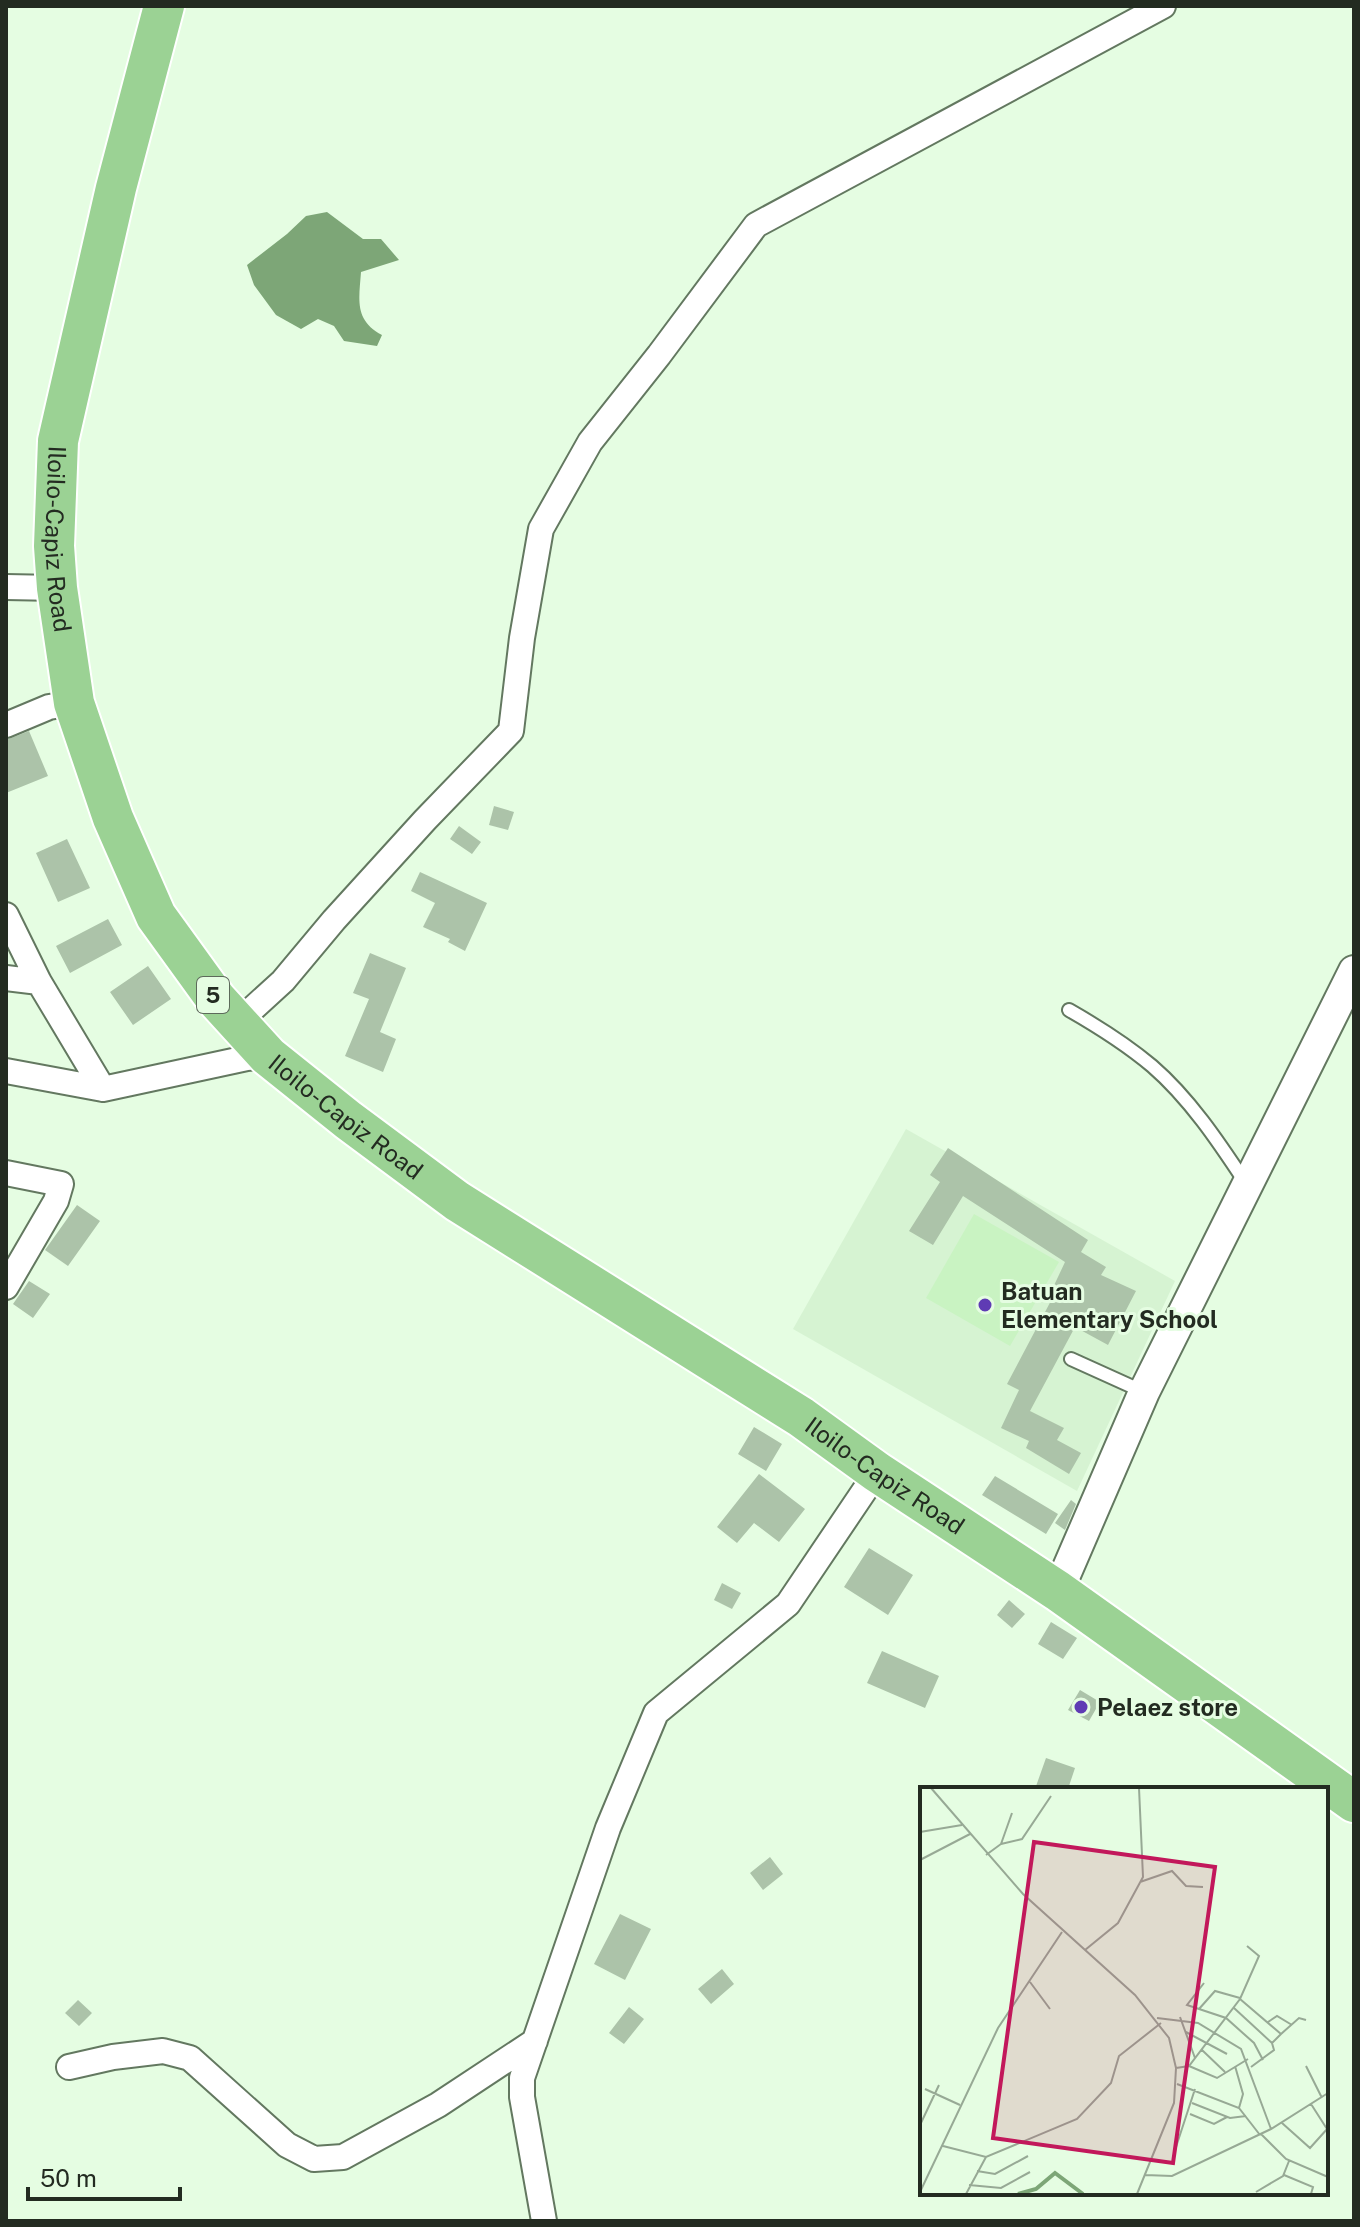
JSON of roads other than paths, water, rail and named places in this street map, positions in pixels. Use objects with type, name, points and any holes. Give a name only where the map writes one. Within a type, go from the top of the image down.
[{"type":"highway","name":"Iloilo-Capiz Road","points":[[164,6],[116,188],[58,441],[54,546],[74,703],[113,818],[156,916],[216,999],[268,1056],[457,1201],[801,1417],[877,1472],[1058,1591],[1354,1802]]},
{"type":"street","points":[[238,1022],[283,981],[425,820],[511,731],[522,638],[541,529],[590,442],[756,225],[1163,6]]},
{"type":"street","points":[[6,587],[57,588]]},
{"type":"street","points":[[6,725],[49,707],[74,703]]},
{"type":"street","points":[[6,915],[39,982],[103,1089]]},
{"type":"street","points":[[1058,1591],[1144,1392],[1354,971]]},
{"type":"street","points":[[6,978],[39,982]]},
{"type":"street","points":[[6,1071],[103,1089],[268,1056]]},
{"type":"street","points":[[6,1173],[61,1184],[56,1201],[6,1287]]},
{"type":"street","points":[[544,2221],[522,2097],[522,2078],[608,1828],[656,1713],[788,1604],[877,1472]]},
{"type":"street","points":[[69,2067],[113,2057],[163,2051],[190,2058],[287,2145],[314,2159],[343,2157],[438,2105],[535,2041]]},
{"type":"lane","points":[[1069,1010],[1152,1066],[1213,1134],[1246,1185]]},
{"type":"lane","points":[[1071,1359],[1144,1392]]},
{"type":"place","name":"Batuan Elementary School","points":[[985,1305]]},
{"type":"place","name":"Pelaez store","points":[[1081,1707]]}]
